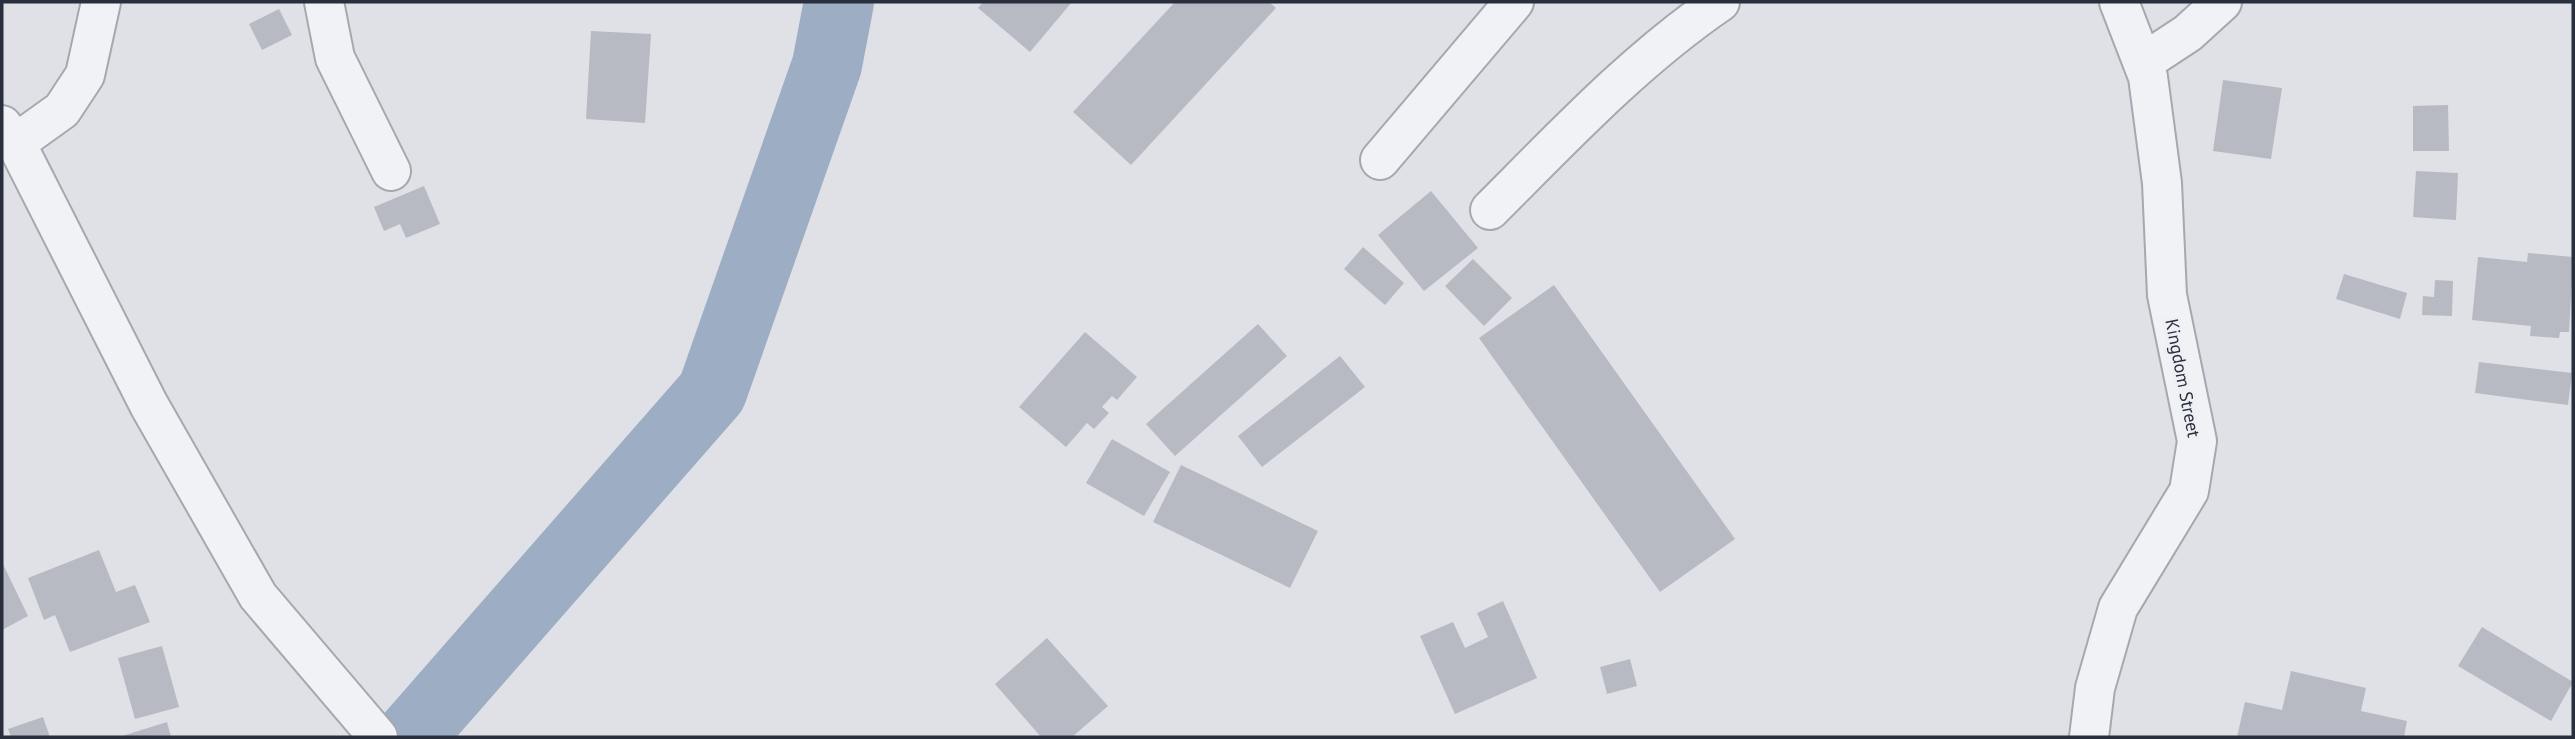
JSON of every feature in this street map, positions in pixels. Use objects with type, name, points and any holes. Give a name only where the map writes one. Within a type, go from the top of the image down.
[{"type":"street","points":[[101,2],[85,75],[62,110],[9,134],[149,405],[258,596],[378,737]]},
{"type":"street","points":[[324,2],[335,58],[391,171]]},
{"type":"street","points":[[1380,160],[1514,2]]},
{"type":"street","points":[[1490,210],[1590,110],[1683,27],[1720,2]]},
{"type":"street","name":"Kingdom Street","points":[[2089,737],[2095,688],[2118,608],[2189,491],[2197,441],[2167,295],[2162,183],[2144,62],[2119,2]]},
{"type":"street","points":[[2144,62],[2188,33],[2222,2]]},
{"type":"building","points":[[983,2],[1072,2],[1030,52],[978,8]]},
{"type":"building","points":[[1175,2],[1269,2],[1276,8],[1131,165],[1073,112]]},
{"type":"building","points":[[279,9],[292,35],[262,50],[249,24]]},
{"type":"building","points":[[591,31],[651,34],[645,123],[586,119]]},
{"type":"building","points":[[2223,80],[2282,88],[2271,159],[2213,151]]},
{"type":"building","points":[[2448,105],[2449,151],[2413,151],[2413,106]]},
{"type":"building","points":[[2416,171],[2458,173],[2456,220],[2413,217]]},
{"type":"building","points":[[424,186],[440,224],[406,238],[400,224],[384,231],[374,207]]},
{"type":"building","points":[[1431,191],[1478,248],[1424,291],[1378,235]]},
{"type":"building","points":[[1363,247],[1404,283],[1385,305],[1344,269]]},
{"type":"building","points":[[2528,253],[2573,257],[2569,332],[2560,332],[2559,338],[2530,336],[2531,326],[2472,320],[2478,257],[2527,262]]},
{"type":"building","points":[[1473,259],[1512,298],[1484,326],[1445,286]]},
{"type":"building","points":[[2344,274],[2407,293],[2400,319],[2336,299]]},
{"type":"building","points":[[2435,280],[2453,281],[2452,316],[2422,315],[2423,296],[2434,297]]},
{"type":"building","points":[[1554,285],[1735,539],[1660,592],[1479,338]]},
{"type":"building","points":[[1258,324],[1287,356],[1175,456],[1146,424]]},
{"type":"building","points":[[1085,332],[1137,377],[1117,400],[1112,396],[1102,407],[1109,413],[1094,429],[1087,423],[1066,447],[1019,407]]},
{"type":"building","points":[[1340,356],[1365,387],[1262,467],[1238,436]]},
{"type":"building","points":[[2479,362],[2572,373],[2568,405],[2475,393]]},
{"type":"building","points":[[1112,439],[1170,472],[1144,516],[1086,483]]},
{"type":"building","points":[[1181,465],[1318,531],[1290,588],[1153,522]]},
{"type":"building","points":[[99,550],[116,592],[135,585],[150,622],[70,652],[55,615],[44,620],[28,578]]},
{"type":"building","points":[[2,562],[28,616],[2,630]]},
{"type":"building","points":[[1503,601],[1537,678],[1455,714],[1420,636],[1453,622],[1465,648],[1488,637],[1477,613]]},
{"type":"building","points":[[2482,627],[2573,682],[2551,721],[2458,666]]},
{"type":"building","points":[[1047,638],[1108,706],[1072,737],[1041,737],[995,684]]},
{"type":"building","points":[[162,646],[179,707],[135,719],[118,658]]},
{"type":"building","points":[[1630,659],[1637,686],[1607,694],[1600,667]]},
{"type":"building","points":[[2291,671],[2366,688],[2361,711],[2407,721],[2404,737],[2237,737],[2245,702],[2282,710]]},
{"type":"building","points":[[43,717],[50,737],[11,737],[8,729]]},
{"type":"building","points":[[167,722],[171,737],[119,737]]},
{"type":"waterway","points":[[410,737],[712,392],[827,65],[839,2]]}]
